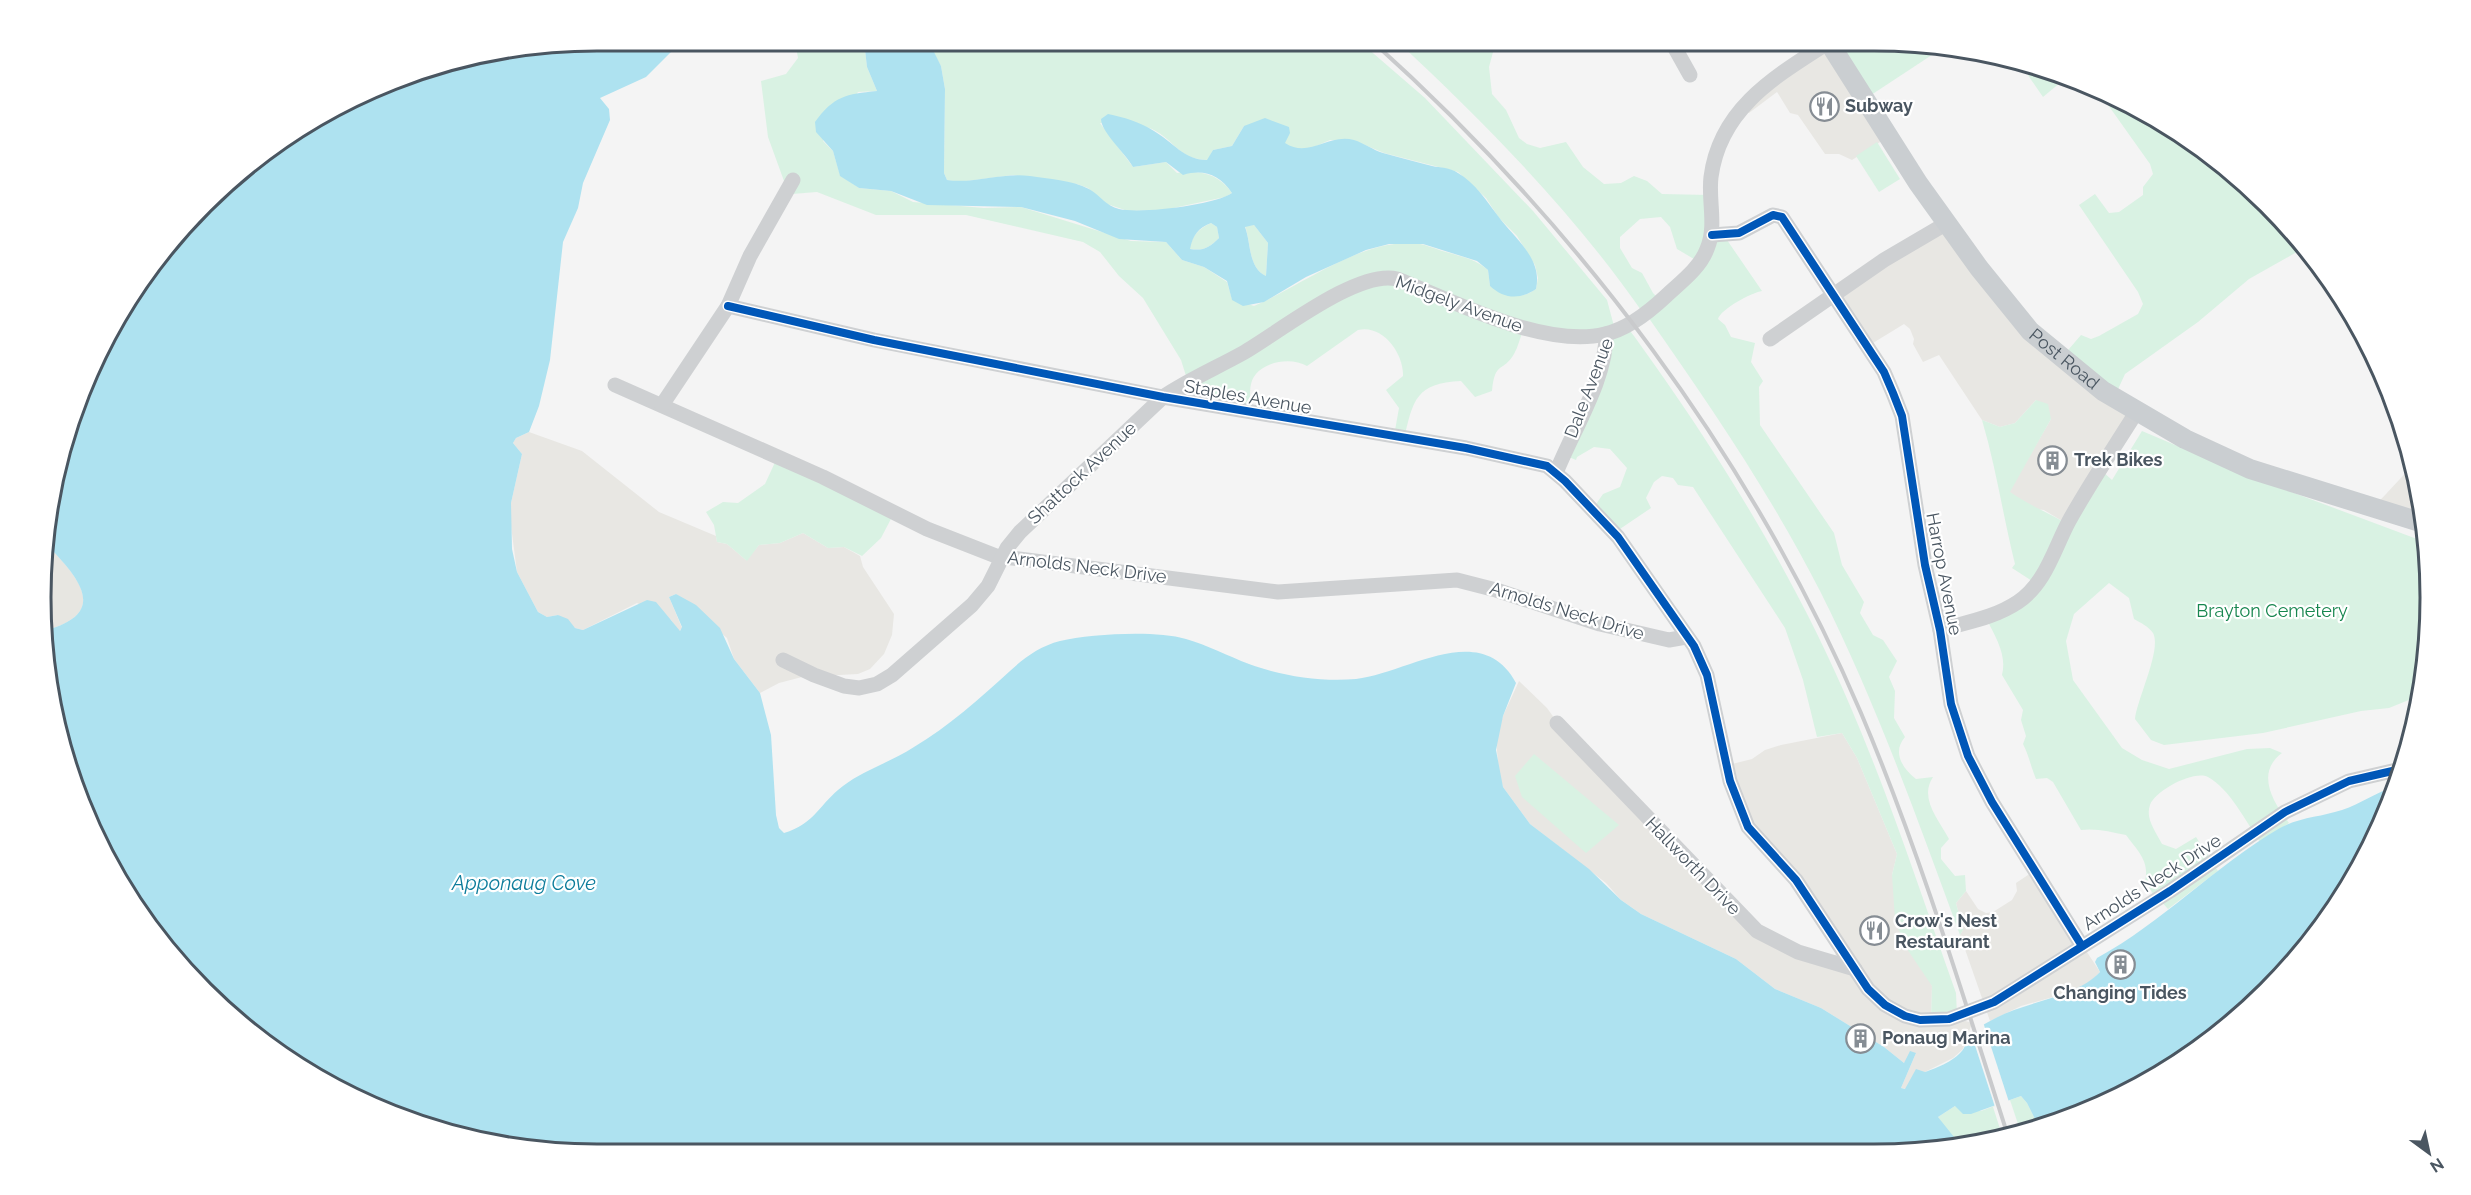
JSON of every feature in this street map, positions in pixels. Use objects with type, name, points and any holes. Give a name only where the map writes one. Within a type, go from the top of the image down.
[{"type":"main road","name":"Post Road","points":[[1835,51],[1947,223],[1979,268],[2030,331],[2103,391],[2185,439],[2250,469],[2414,521]]},
{"type":"street","points":[[1677,51],[1690,75]]},
{"type":"street","points":[[1712,235],[1712,175],[1729,124],[1754,93],[1815,51]]},
{"type":"street","points":[[662,405],[728,306],[750,256],[793,180]]},
{"type":"street","name":"Harrop Avenue","points":[[1712,235],[1739,233],[1773,215],[1782,217],[1884,372],[1902,416],[1925,565],[1940,630],[1951,704],[1968,756],[1992,802],[2082,946]]},
{"type":"street","points":[[1770,339],[1834,294],[1947,223]]},
{"type":"street","name":"Dale Avenue","points":[[1556,473],[1595,381],[1606,348],[1606,334],[1622,328],[1645,313],[1686,278],[1702,260],[1712,235]]},
{"type":"street","name":"Midgely Avenue","points":[[1163,397],[1242,354],[1324,302],[1355,286],[1380,277],[1396,279],[1535,332],[1582,338],[1606,334]]},
{"type":"street","name":"Staples Avenue","points":[[728,306],[885,342],[1163,397],[1475,450],[1538,463],[1556,473],[1618,537],[1686,637]]},
{"type":"street","name":"Arnolds Neck Drive","points":[[615,385],[823,477],[927,529],[980,551],[1003,557],[1278,592],[1457,580],[1496,590],[1600,624],[1669,640],[1686,637],[1694,646],[1707,675],[1730,781],[1749,827],[1796,880],[1868,990],[1895,1012],[1920,1020],[1949,1019],[1994,1002],[2170,891],[2285,812],[2349,782],[2391,772]]},
{"type":"street","name":"Shattock Avenue","points":[[783,660],[844,686],[859,688],[877,684],[892,675],[972,605],[988,586],[1007,548],[1030,522],[1163,397]]},
{"type":"street","points":[[1940,630],[1997,615],[2020,600],[2042,577],[2058,549],[2067,524],[2137,411]]},
{"type":"street","name":"Hallworth Drive","points":[[1557,723],[1757,931],[1798,952],[1855,969]]},
{"type":"shaded area","points":[[1819,51],[1833,51],[1888,137],[1852,160],[1839,154],[1825,154],[1798,115],[1790,113],[1777,92],[1749,113],[1741,109]]},
{"type":"shaded area","points":[[1945,224],[1991,284],[2136,415],[2067,524],[2044,510],[2034,509],[2009,492],[2051,419],[2036,400],[2015,423],[2000,427],[1982,420],[1939,355],[1923,362],[1913,344],[1914,339],[1910,329],[1904,324],[1868,346],[1834,294]]},
{"type":"shaded area","points":[[529,432],[582,451],[659,512],[716,536],[717,542],[727,544],[746,560],[759,545],[780,543],[803,533],[828,548],[844,547],[860,556],[863,567],[894,614],[892,635],[884,654],[870,669],[858,674],[802,677],[779,683],[760,693],[734,659],[727,638],[676,594],[669,597],[682,628],[679,631],[671,620],[637,603],[583,630],[575,628],[558,615],[547,617],[538,612],[517,572],[511,526],[511,503],[522,454],[513,443],[516,438]]},
{"type":"shaded area","points":[[2405,474],[2414,522],[2372,509]]},
{"type":"shaded area","points":[[1519,681],[1547,708],[1570,740],[1767,943],[1818,964],[1842,951],[1752,831],[1728,765],[1752,759],[1765,750],[1781,745],[1842,733],[1857,758],[1897,854],[1892,875],[1932,986],[1931,1020],[1959,1019],[1972,1023],[1963,1049],[1953,1058],[1925,1072],[1906,1089],[1901,1088],[1916,1053],[1904,1063],[1884,1047],[1821,1008],[1775,989],[1736,959],[1641,914],[1621,900],[1606,883],[1530,824],[1503,787],[1499,774],[1496,739],[1503,716]]},
{"type":"shaded area","points":[[2034,871],[2100,972],[2091,981],[2074,991],[2021,1006],[1990,1021],[1960,935],[1963,930],[1956,903],[1966,891],[1978,909],[1986,913],[1993,912],[2012,900],[2017,891],[2016,883]]},
{"type":"green space","points":[[797,51],[865,51],[867,67],[877,91],[858,92],[823,141],[833,151],[840,175],[859,188],[891,191],[913,202],[984,208],[1021,207],[1131,241],[1166,242],[1182,260],[1204,267],[1227,282],[1232,299],[1254,306],[1350,257],[1370,249],[1411,243],[1425,245],[1478,263],[1488,270],[1490,286],[1508,294],[1519,296],[1536,289],[1538,278],[1535,265],[1517,236],[1499,218],[1486,198],[1458,172],[1384,153],[1353,140],[1330,140],[1307,150],[1294,149],[1244,126],[1232,146],[1213,150],[1208,160],[1190,157],[1152,129],[1134,125],[1100,123],[1133,167],[1166,162],[1177,173],[1193,172],[1214,177],[1227,186],[1232,193],[1225,197],[1164,210],[1128,211],[1107,204],[1088,188],[1077,184],[1013,175],[959,182],[947,180],[944,173],[945,89],[941,66],[933,51],[1371,51],[1425,98],[1533,211],[1607,300],[1615,330],[1626,326],[1634,336],[1695,424],[1753,516],[1805,610],[1866,743],[1956,993],[1957,1015],[1931,1020],[1932,986],[1905,946],[1895,919],[1892,875],[1897,854],[1857,758],[1842,733],[1817,737],[1803,680],[1785,628],[1693,487],[1678,485],[1673,478],[1662,476],[1654,482],[1646,498],[1651,508],[1614,533],[1592,510],[1603,494],[1620,487],[1627,468],[1610,449],[1594,447],[1577,457],[1576,460],[1564,455],[1607,342],[1523,330],[1514,354],[1497,371],[1492,391],[1475,397],[1461,381],[1434,385],[1419,396],[1414,404],[1404,439],[1394,436],[1399,408],[1386,390],[1403,376],[1400,359],[1390,342],[1376,332],[1367,329],[1358,330],[1307,366],[1300,363],[1283,362],[1274,363],[1259,370],[1251,384],[1250,413],[1167,398],[1187,379],[1181,360],[1143,298],[1119,276],[1100,252],[1083,242],[966,215],[876,215],[817,192],[792,194],[788,192],[768,137],[761,81],[786,74],[798,58]]},
{"type":"green space","points":[[1408,51],[1493,51],[1489,67],[1492,94],[1506,110],[1519,138],[1527,144],[1540,148],[1566,142],[1583,167],[1604,184],[1621,183],[1634,176],[1647,181],[1662,194],[1709,195],[1713,236],[1727,240],[1762,291],[1737,302],[1718,319],[1725,325],[1731,337],[1755,343],[1751,362],[1763,381],[1759,387],[1760,425],[1834,533],[1842,565],[1864,602],[1860,613],[1873,635],[1883,640],[1897,661],[1889,677],[1895,691],[1894,718],[1905,737],[1899,748],[1900,760],[1916,779],[1933,777],[1929,785],[1929,801],[1949,839],[1941,848],[1941,859],[1955,876],[1965,875],[1966,891],[1956,903],[1963,930],[1960,935],[1895,761],[1859,675],[1820,591],[1781,519],[1716,415],[1646,314],[1558,204],[1495,137]],"holes":[[[1661,217],[1670,227],[1677,249],[1699,262],[1661,301],[1653,293],[1642,273],[1632,268],[1620,248],[1620,237],[1640,219]]]},
{"type":"green space","points":[[1834,51],[1932,55],[1865,99]]},
{"type":"green space","points":[[2027,73],[2059,84],[2043,97]]},
{"type":"green space","points":[[2107,104],[2147,124],[2206,164],[2260,211],[2297,252],[2249,279],[2198,322],[2125,374],[2114,398],[2063,356],[2081,335],[2091,339],[2099,336],[2138,314],[2143,304],[2138,292],[2079,205],[2095,194],[2109,213],[2119,212],[2143,195],[2143,187],[2153,174],[2150,164]]},
{"type":"green space","points":[[1877,142],[1900,179],[1879,192],[1856,156]]},
{"type":"green space","points":[[1211,223],[1217,227],[1219,238],[1206,248],[1189,249],[1197,233]]},
{"type":"green space","points":[[1254,225],[1268,243],[1266,276],[1256,267],[1251,254],[1245,226]]},
{"type":"green space","name":"Brayton Cemetery","points":[[2036,400],[2048,404],[2051,419],[2010,492],[2067,524],[2102,471],[2112,480],[2142,431],[2246,475],[2416,539],[2420,598],[2415,669],[2410,700],[2389,708],[2361,711],[2263,733],[2164,745],[2151,740],[2135,719],[2152,662],[2155,640],[2151,631],[2134,619],[2129,598],[2109,583],[2074,614],[2066,641],[2073,680],[2122,748],[2142,760],[2169,769],[2247,749],[2270,748],[2282,753],[2269,769],[2269,788],[2277,806],[2289,823],[2260,842],[2223,789],[2208,777],[2193,776],[2184,779],[2153,799],[2149,815],[2162,844],[2176,849],[2196,837],[2218,871],[2168,909],[2159,899],[2157,900],[2145,881],[2144,862],[2126,835],[2098,830],[2081,830],[2053,782],[2047,778],[2036,779],[2023,744],[2026,736],[2021,720],[2023,710],[2002,675],[2002,654],[1987,620],[2035,583],[2012,568],[2015,564],[1982,420],[2000,427],[2015,423]]},
{"type":"green space","points":[[777,458],[893,515],[881,538],[862,556],[844,547],[828,548],[803,533],[780,543],[759,545],[747,561],[727,544],[717,542],[714,525],[706,512],[723,502],[738,503],[765,484]]},
{"type":"green space","points":[[1534,754],[1619,825],[1586,853],[1522,797],[1515,776]]},
{"type":"green space","points":[[2021,1096],[2035,1119],[2018,1124],[2010,1100]]},
{"type":"green space","points":[[2007,1101],[1993,1107],[2000,1128],[1952,1138],[1938,1117],[1955,1106],[1981,1111]]},
{"type":"sand","points":[[53,552],[70,571],[82,594],[83,605],[77,614],[66,623],[52,628]]},
{"type":"water","name":"Apponaug Cove","points":[[672,51],[646,77],[600,98],[609,109],[610,120],[583,183],[578,208],[563,242],[550,360],[539,406],[529,432],[516,438],[513,443],[522,454],[511,503],[512,549],[517,572],[538,612],[547,617],[558,615],[568,619],[575,628],[583,630],[647,600],[656,602],[680,631],[682,627],[669,597],[676,594],[696,605],[720,628],[734,659],[760,693],[771,735],[776,815],[779,828],[784,833],[810,819],[851,780],[927,739],[964,712],[1027,657],[1039,649],[1060,641],[1088,636],[1123,634],[1173,636],[1194,641],[1274,672],[1329,680],[1356,679],[1376,675],[1442,655],[1463,652],[1483,654],[1501,664],[1516,683],[1503,716],[1496,750],[1503,787],[1530,824],[1589,869],[1621,900],[1641,914],[1736,959],[1775,989],[1821,1008],[1884,1047],[1904,1063],[1910,1051],[1916,1053],[1901,1088],[1905,1089],[1916,1069],[1925,1072],[1952,1060],[1964,1048],[1969,1035],[1979,1027],[2019,1008],[2064,994],[2090,981],[2100,972],[2095,962],[2097,958],[2144,928],[2233,859],[2280,828],[2349,807],[2384,790],[2364,839],[2347,871],[2307,930],[2260,984],[2206,1031],[2147,1071],[2115,1088],[2049,1115],[2035,1119],[2021,1096],[1971,1114],[1963,1114],[1955,1106],[1938,1117],[1954,1137],[1909,1143],[1874,1144],[562,1143],[526,1139],[456,1125],[422,1115],[356,1088],[324,1071],[265,1031],[211,984],[187,958],[143,901],[124,871],[107,839],[80,773],[62,704],[52,628],[66,623],[77,614],[83,605],[83,594],[78,583],[53,552],[62,491],[70,456],[80,422],[107,356],[124,324],[164,265],[211,211],[237,187],[294,143],[324,124],[356,107],[422,80],[456,70],[526,56],[562,52]]},
{"type":"water","points":[[865,51],[934,51],[941,66],[945,89],[944,173],[947,180],[1020,175],[1060,180],[1093,191],[1110,205],[1119,209],[1144,210],[1195,205],[1232,193],[1216,177],[1204,173],[1183,175],[1166,162],[1133,167],[1102,124],[1101,119],[1108,114],[1143,125],[1161,135],[1185,154],[1207,160],[1213,150],[1232,146],[1244,126],[1265,118],[1289,127],[1290,133],[1285,143],[1294,147],[1311,147],[1336,140],[1354,140],[1383,153],[1451,170],[1464,177],[1485,198],[1526,249],[1535,268],[1536,289],[1524,295],[1506,296],[1490,286],[1488,270],[1477,261],[1423,244],[1389,244],[1366,250],[1306,277],[1264,302],[1243,306],[1232,300],[1227,281],[1204,267],[1182,260],[1166,242],[1119,239],[1075,221],[1021,207],[927,205],[891,191],[859,188],[840,176],[833,151],[816,132],[815,122],[828,107],[842,98],[857,93],[877,91],[867,67]],"holes":[[[1211,223],[1217,227],[1219,238],[1212,244],[1199,250],[1190,249],[1197,233],[1203,227]],[[1254,225],[1268,243],[1266,276],[1260,272],[1253,261],[1245,227]]]},
{"type":"pier","points":[[1983,1022],[2009,1102],[1995,1107],[1970,1030]]},
{"type":"railway","points":[[1383,51],[1448,113],[1520,188],[1589,268],[1653,350],[1713,436],[1767,526],[1817,618],[1861,713],[1882,765],[1939,922],[2005,1127]]},
{"type":"cycle path","points":[[1712,235],[1739,233],[1773,215],[1782,217],[1884,372],[1902,416],[1925,565],[1940,630],[1951,704],[1968,756],[1992,802],[2082,946]]},
{"type":"cycle path","points":[[728,306],[874,340],[1163,397],[1466,448],[1547,466],[1565,481],[1618,537],[1694,646],[1707,675],[1730,781],[1748,827],[1796,880],[1868,989],[1885,1005],[1905,1016],[1920,1020],[1949,1019],[1994,1002],[2170,891],[2285,812],[2349,781],[2392,771]]},
{"type":"place","name":"Subway","points":[[1824,106]]},
{"type":"place","name":"Trek Bikes","points":[[2053,460]]},
{"type":"place","name":"Crow's Nest Restaurant","points":[[1874,931]]},
{"type":"place","name":"Changing Tides","points":[[2120,964]]},
{"type":"place","name":"Ponaug Marina","points":[[1861,1038]]}]
